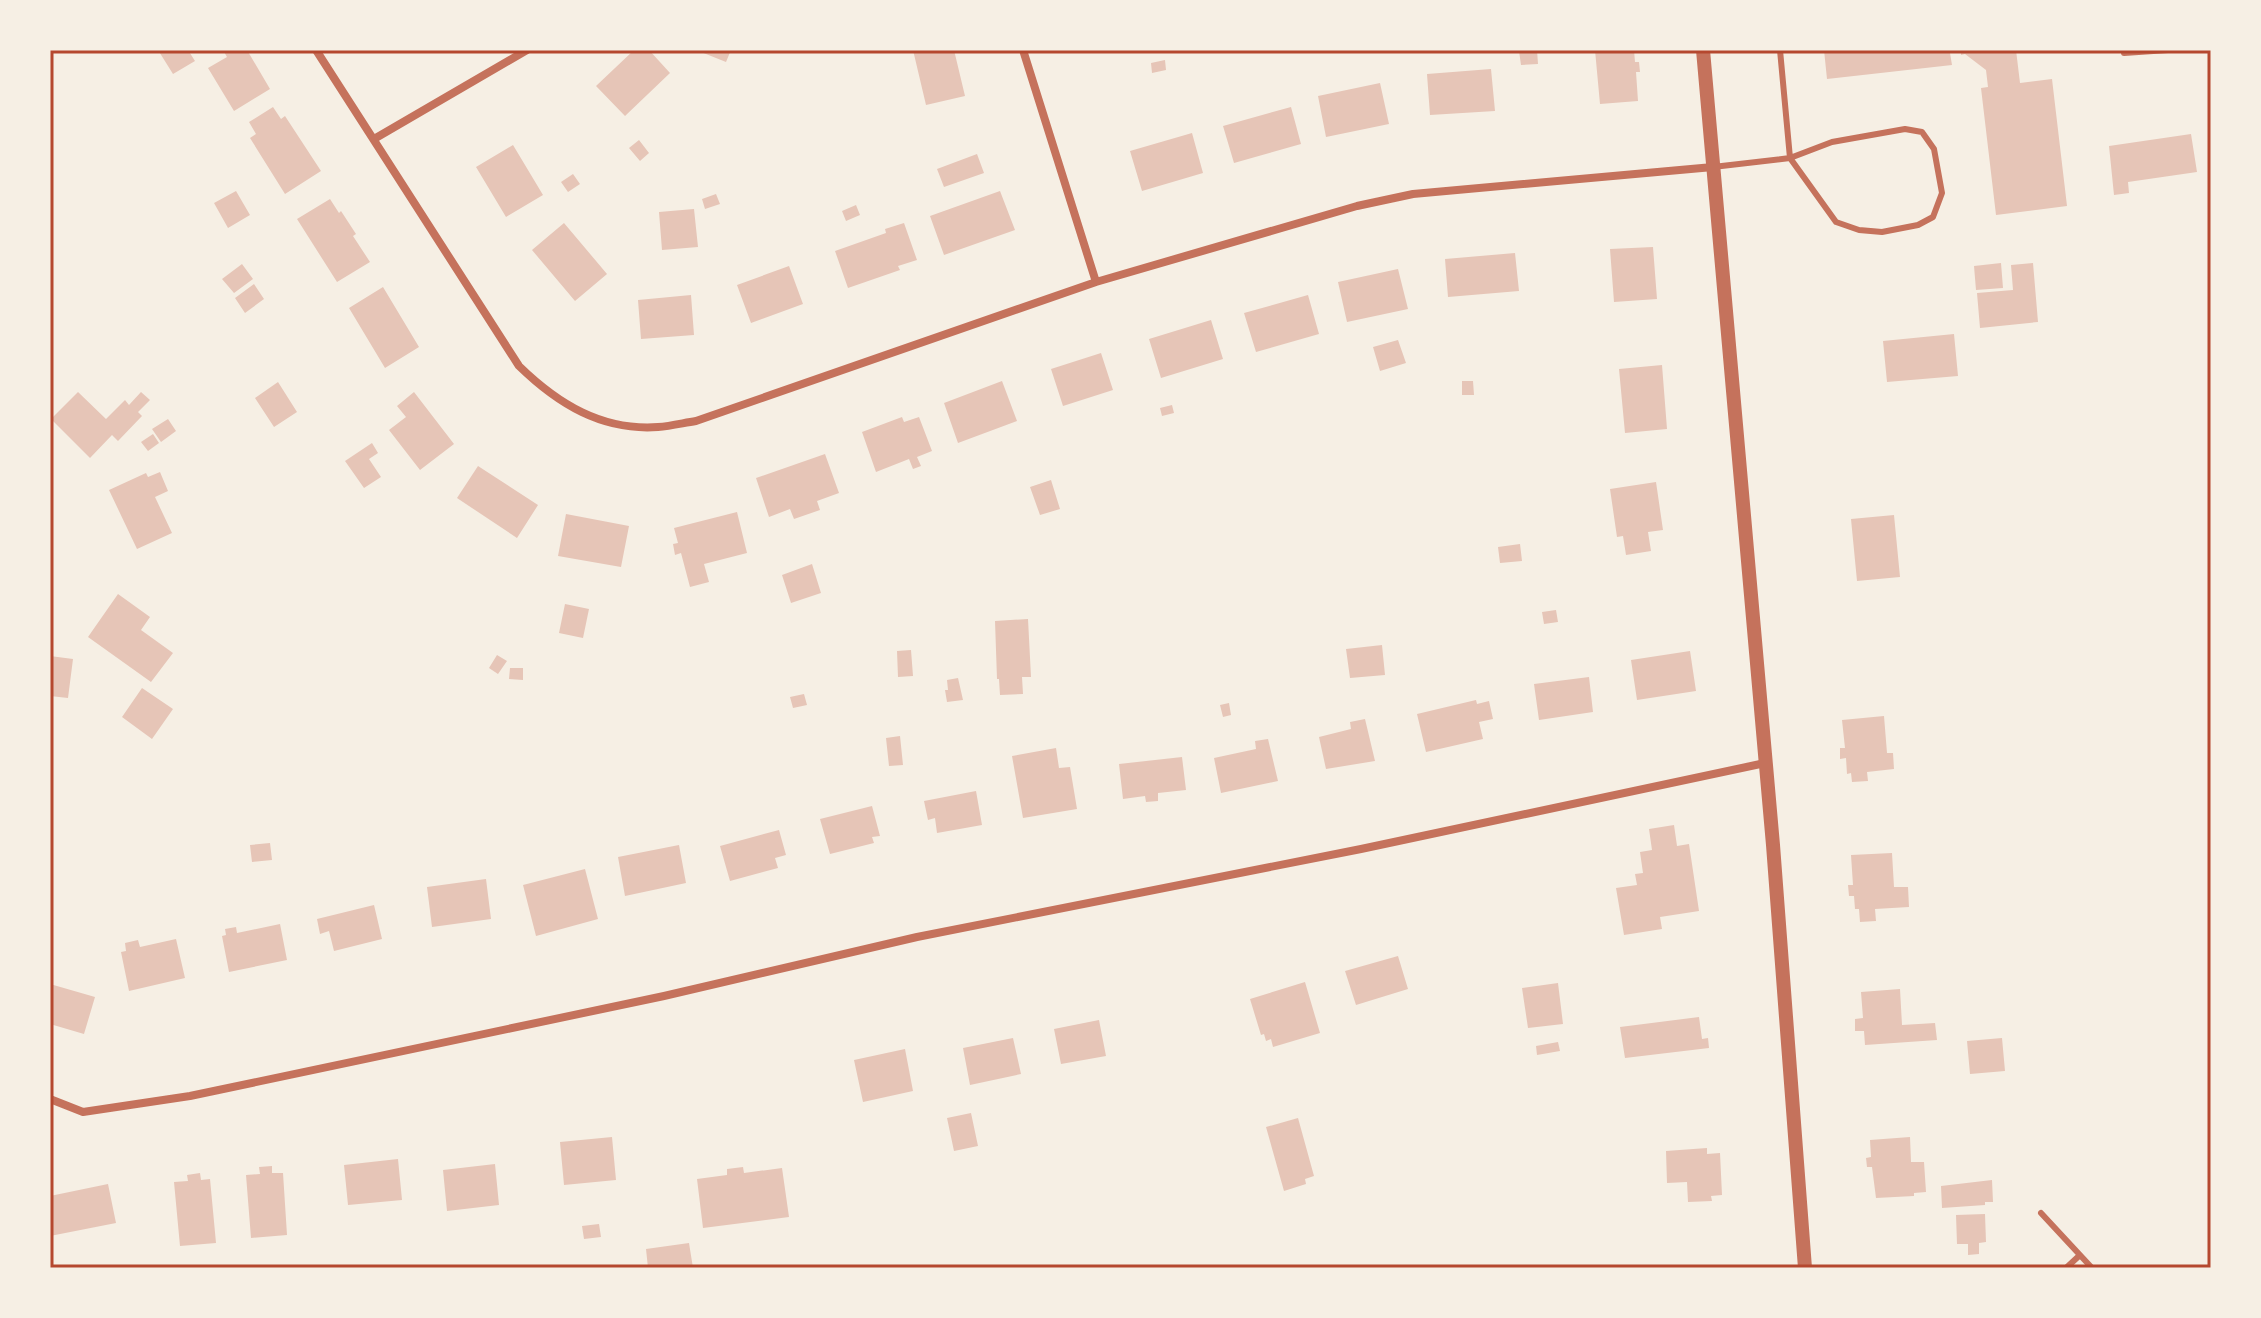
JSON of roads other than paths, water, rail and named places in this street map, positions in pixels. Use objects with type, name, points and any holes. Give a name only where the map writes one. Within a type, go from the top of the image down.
[{"type":"street","points":[[316,50],[519,366],[566,405],[599,421],[621,426],[659,427],[696,421],[1096,282],[1357,206],[1413,194],[1713,167]]},
{"type":"street","points":[[374,139],[527,50]]},
{"type":"street","points":[[1023,50],[1096,282]]},
{"type":"street","points":[[1703,50],[1805,1268]]},
{"type":"street","points":[[50,1099],[83,1112],[190,1096],[664,996],[917,937],[1361,849],[1765,763]]},
{"type":"lane","points":[[1713,167],[1790,158],[1832,142],[1905,129],[1922,132],[1934,149],[1942,193],[1933,217],[1918,225],[1882,232],[1859,230],[1836,222],[1790,158],[1780,50]]},
{"type":"lane","points":[[2124,50],[2124,53],[2168,50]]},
{"type":"lane","points":[[2041,1213],[2092,1268]]},
{"type":"lane","points":[[2066,1268],[2080,1255]]}]
